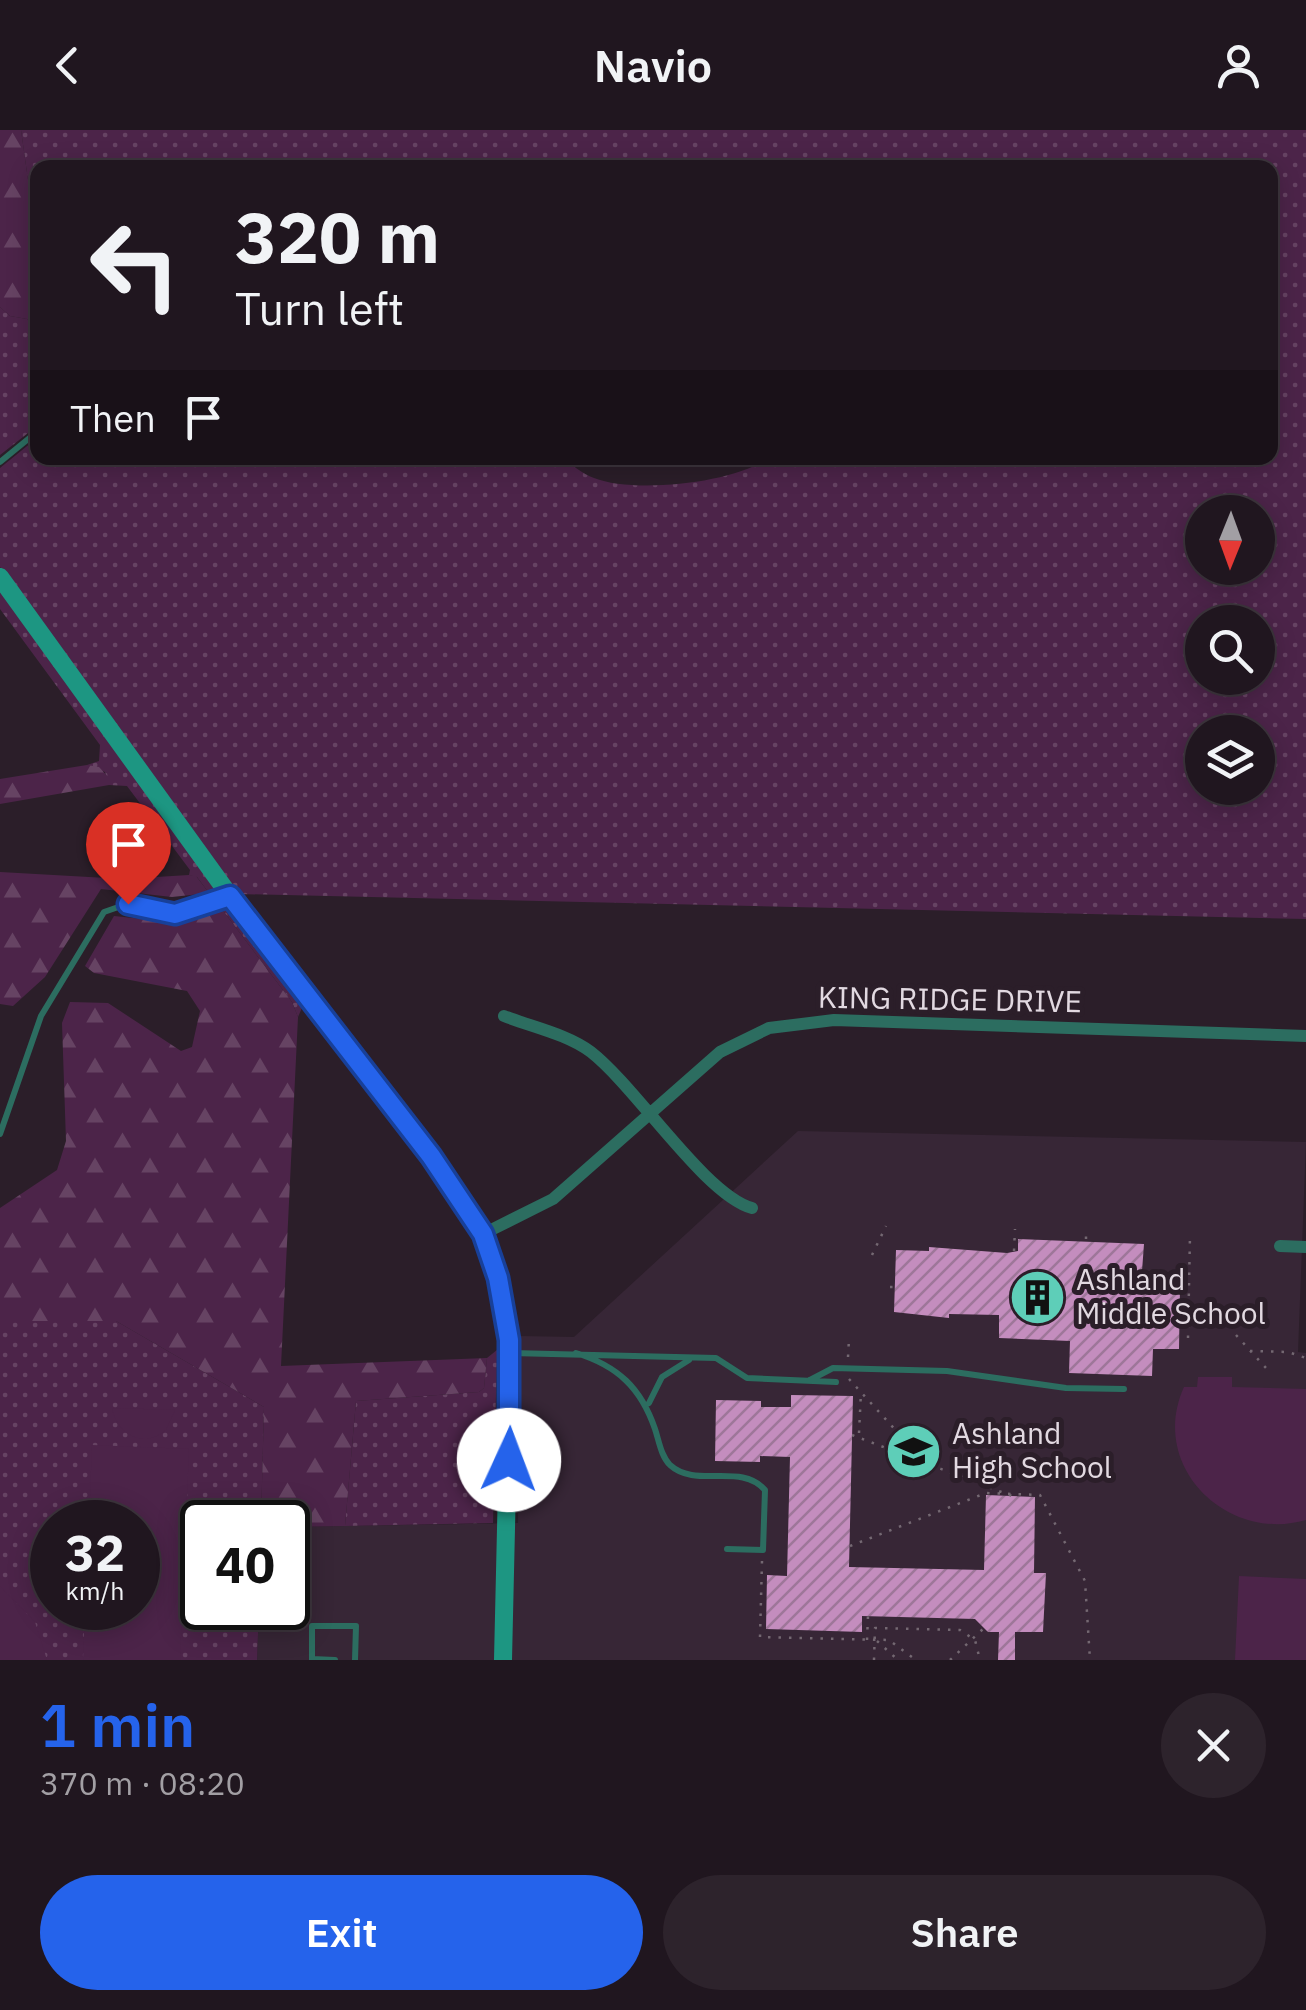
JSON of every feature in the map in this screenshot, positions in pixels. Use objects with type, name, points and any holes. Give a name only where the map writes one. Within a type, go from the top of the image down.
[{"type":"street","points":[[0,577],[229,893],[431,1156],[483,1234],[504,1301],[510,1353],[502,1660]]},
{"type":"street","points":[[504,1016],[587,1050],[652,1113],[732,1202],[752,1208]]},
{"type":"street","name":"KING RIDGE DRIVE","points":[[483,1234],[553,1198],[720,1052],[747,1036],[792,1023],[834,1020],[1306,1036]]},
{"type":"street","points":[[1280,1246],[1306,1247]]},
{"type":"lane","points":[[0,462],[30,438]]},
{"type":"lane","points":[[0,1134],[41,1016],[104,912],[128,904],[175,914],[229,893]]},
{"type":"lane","points":[[510,1353],[716,1358],[747,1378],[836,1382]]},
{"type":"lane","points":[[576,1353],[626,1379],[648,1410],[664,1457],[676,1469],[690,1474],[742,1477],[764,1490],[763,1550],[727,1549]]},
{"type":"lane","points":[[648,1410],[662,1376],[697,1358]]},
{"type":"lane","points":[[809,1381],[833,1368],[947,1372],[1066,1388],[1124,1389]]},
{"type":"lane","points":[[335,1660],[312,1660],[312,1626],[356,1626],[355,1660]]},
{"type":"path","points":[[872,1255],[886,1226]]},
{"type":"path","points":[[1014,1251],[1015,1230]]},
{"type":"path","points":[[1086,1232],[1086,1239]]},
{"type":"path","points":[[1188,1338],[1190,1234]]},
{"type":"path","points":[[1142,1283],[1189,1285]]},
{"type":"path","points":[[1180,1308],[1189,1308]]},
{"type":"path","points":[[1179,1331],[1188,1331]]},
{"type":"path","points":[[1236,1336],[1266,1368]]},
{"type":"path","points":[[848,1358],[849,1338]]},
{"type":"path","points":[[1250,1352],[1288,1352],[1306,1358]]},
{"type":"path","points":[[848,1377],[922,1460]]},
{"type":"path","points":[[859,1435],[860,1392]]},
{"type":"path","points":[[852,1434],[1012,1495]]},
{"type":"path","points":[[986,1484],[986,1493]]},
{"type":"path","points":[[850,1546],[986,1493],[1040,1495],[1081,1572],[1090,1660]]},
{"type":"path","points":[[762,1559],[760,1637],[889,1640],[916,1660]]},
{"type":"path","points":[[867,1640],[868,1616]]},
{"type":"path","points":[[867,1628],[947,1629],[973,1638]]},
{"type":"path","points":[[874,1660],[875,1628]]},
{"type":"path","points":[[950,1660],[984,1628]]},
{"type":"path","points":[[973,1638],[980,1660]]},
{"type":"path","points":[[874,1640],[898,1660]]},
{"type":"shaded area","name":"Ashland High School","points":[[798,1131],[1306,1142],[1298,1352],[1306,1353],[1306,1660],[257,1660],[258,1630],[310,1630],[310,1527],[518,1523],[520,1336],[574,1337]]},
{"type":"green space","points":[[0,130],[21,130],[30,194],[30,323],[10,316],[0,307]]},
{"type":"green space","points":[[21,130],[1306,130],[1306,919],[239,894],[0,567],[0,468],[30,444],[30,465],[572,465],[594,478],[633,485],[684,483],[733,474],[756,465],[1278,465],[1278,160],[30,160],[30,194]]},
{"type":"green space","points":[[0,307],[10,316],[30,323],[30,431],[0,455]]},
{"type":"green space","points":[[0,591],[218,889],[209,893],[197,877],[189,875],[190,870],[127,786],[109,785],[105,772],[87,765],[99,761],[100,745],[0,609]]},
{"type":"green space","points":[[87,765],[99,767],[111,780],[109,785],[0,804],[0,779]]},
{"type":"green space","points":[[0,872],[124,879],[189,875],[196,876],[209,893],[172,897],[101,889],[45,977],[13,1006],[0,1004]]},
{"type":"green space","points":[[229,904],[304,1003],[298,1017],[292,1002],[221,908]]},
{"type":"green space","points":[[221,908],[292,1002],[298,1017],[281,1366],[487,1358],[484,1388],[479,1392],[356,1401],[345,1526],[310,1527],[310,1500],[262,1500],[264,1407],[116,1321],[0,1321],[0,1208],[57,1170],[66,1141],[62,1023],[70,1002],[108,1003],[181,1051],[192,1047],[200,1011],[187,991],[94,973],[85,966],[114,916],[180,923]]},
{"type":"green space","points":[[0,1321],[116,1321],[264,1407],[262,1500],[180,1500],[180,1630],[258,1630],[257,1660],[0,1660]]},
{"type":"green space","points":[[497,1350],[493,1523],[345,1526],[356,1401],[479,1392],[484,1388],[487,1358]]},
{"type":"green space","points":[[1198,1377],[1232,1377],[1232,1387],[1306,1389],[1306,1520],[1277,1524],[1249,1520],[1223,1509],[1202,1492],[1186,1470],[1177,1444],[1176,1416],[1184,1387],[1197,1387]]},
{"type":"green space","points":[[112,1408],[175,1410],[166,1430],[141,1439],[119,1426]]},
{"type":"green space","points":[[92,1445],[189,1449],[187,1500],[180,1500],[180,1660],[83,1660],[84,1630],[160,1630],[160,1500],[90,1500]]},
{"type":"green space","points":[[1239,1576],[1306,1579],[1306,1660],[1235,1660]]},
{"type":"green space","points":[[0,1586],[30,1617],[30,1630],[38,1630],[47,1660],[0,1660]]},
{"type":"building","name":"Ashland Middle School","points":[[1018,1239],[1144,1244],[1141,1285],[1180,1287],[1179,1349],[1153,1349],[1152,1376],[1069,1373],[1070,1341],[999,1338],[999,1315],[949,1314],[949,1318],[894,1312],[896,1250],[929,1251],[929,1247],[1007,1253],[1018,1251]]},
{"type":"building","name":"Ashland High School","points":[[791,1395],[853,1396],[849,1567],[984,1570],[986,1495],[1035,1497],[1034,1573],[1046,1573],[1043,1632],[1015,1632],[1015,1660],[998,1660],[999,1632],[988,1632],[975,1619],[862,1616],[862,1632],[766,1629],[767,1575],[787,1576],[790,1457],[760,1456],[760,1462],[715,1461],[716,1400],[761,1401],[761,1407],[791,1407]]},
{"type":"place","name":"Ashland Middle School","points":[[1037,1297]]},
{"type":"place","name":"Ashland High School","points":[[913,1451]]},
{"type":"route","points":[[128,904],[175,914],[230,896],[461,1197],[483,1234],[504,1301],[511,1388],[509,1460]]}]
